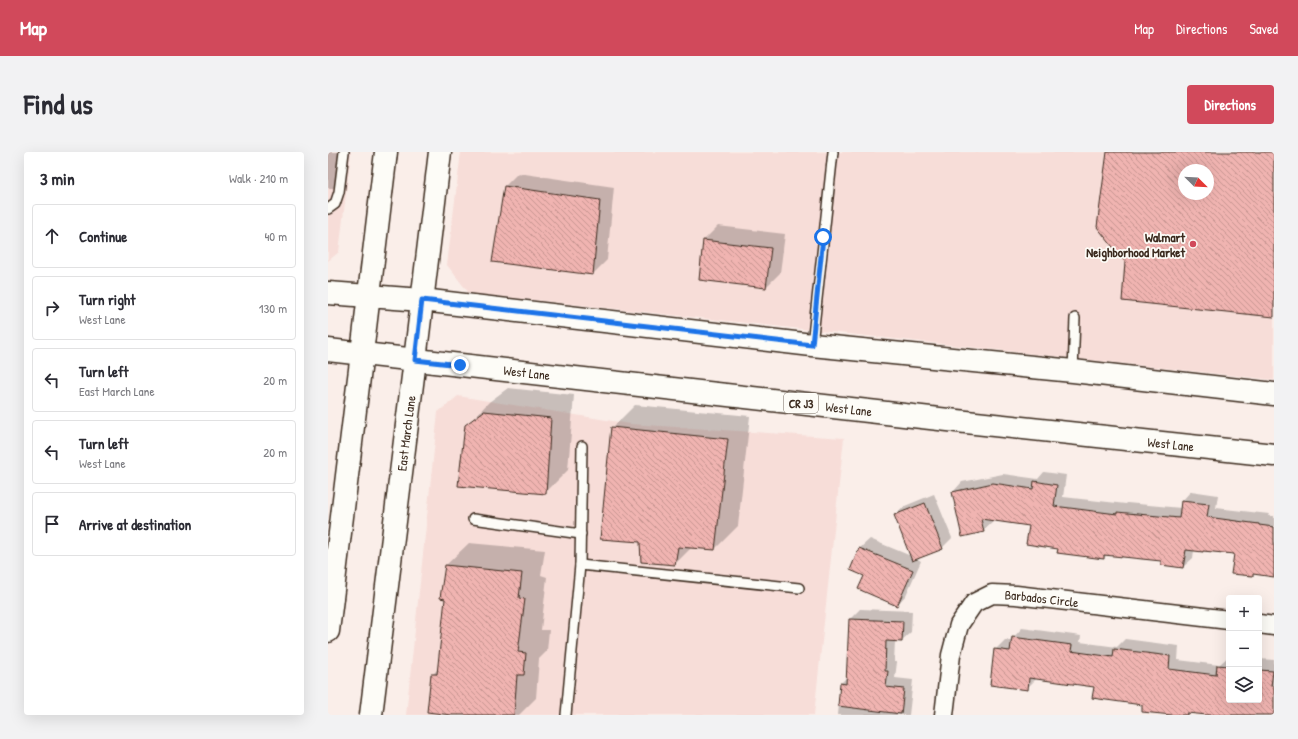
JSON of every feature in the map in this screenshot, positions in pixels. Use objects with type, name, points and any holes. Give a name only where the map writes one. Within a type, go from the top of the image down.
[{"type":"main road","points":[[328,630],[386,152]]},
{"type":"main road","name":"East March Lane","points":[[371,715],[440,152]]},
{"type":"main road","points":[[328,293],[422,300],[812,345],[1073,371],[1274,394]]},
{"type":"main road","name":"West Lane","points":[[328,350],[965,422],[1274,455]]},
{"type":"street","name":"Barbados Circle","points":[[944,715],[951,656],[959,625],[974,603],[992,594],[1016,595],[1226,620]]},
{"type":"street","points":[[1262,624],[1274,626]]},
{"type":"lane","points":[[328,209],[335,204],[339,192],[344,152]]},
{"type":"lane","points":[[812,345],[833,152]]},
{"type":"lane","points":[[1073,371],[1075,318]]},
{"type":"lane","points":[[566,715],[580,566],[582,446]]},
{"type":"lane","points":[[473,519],[581,534]]},
{"type":"lane","points":[[580,566],[799,588]]},
{"type":"shaded area","points":[[328,152],[351,152],[339,252],[328,261]]},
{"type":"shaded area","points":[[461,152],[1274,152],[1274,380],[469,293],[447,265]]},
{"type":"shaded area","points":[[458,396],[631,424],[844,438],[814,715],[406,715],[438,412]]},
{"type":"building","name":"Walmart Neighborhood Market","points":[[1107,152],[1274,152],[1274,317],[1122,301],[1125,262],[1097,227]]},
{"type":"building","points":[[504,186],[600,200],[593,275],[492,262]]},
{"type":"building","points":[[703,240],[771,248],[766,288],[699,280]]},
{"type":"building","points":[[484,411],[551,418],[546,494],[458,486],[465,425]]},
{"type":"building","points":[[611,427],[728,439],[715,550],[678,547],[675,565],[641,562],[640,542],[600,539]]},
{"type":"building","points":[[1034,481],[1057,485],[1054,506],[1117,514],[1117,512],[1179,518],[1181,501],[1209,504],[1207,517],[1274,527],[1274,577],[1253,574],[1253,576],[1231,574],[1234,554],[1186,550],[1183,568],[1161,565],[1161,561],[1104,555],[1104,559],[1057,553],[1058,549],[1026,544],[1029,526],[981,519],[984,532],[962,537],[952,492],[993,483],[1033,489]]},
{"type":"building","points":[[925,503],[943,549],[912,561],[894,515]]},
{"type":"building","points":[[859,548],[913,570],[897,606],[858,589],[864,576],[850,570]]},
{"type":"building","points":[[445,565],[522,573],[519,598],[525,599],[518,652],[526,653],[524,675],[517,675],[514,715],[451,715],[427,712],[431,674],[437,674],[445,599],[440,598]]},
{"type":"building","points":[[849,619],[903,621],[902,642],[886,641],[885,671],[888,671],[886,687],[904,689],[901,714],[838,706],[840,683],[846,684]]},
{"type":"building","points":[[1012,637],[1072,645],[1071,651],[1113,657],[1114,649],[1170,656],[1169,669],[1216,675],[1217,665],[1226,666],[1226,703],[1262,703],[1262,670],[1273,671],[1271,686],[1274,686],[1274,715],[1207,715],[1187,713],[1187,715],[1172,715],[1142,712],[1142,705],[1092,698],[1094,687],[1029,678],[1028,690],[990,685],[994,649],[1010,651]]},
{"type":"place","name":"Walmart Neighborhood Market","points":[[1193,244]]},
{"type":"route","points":[[460,365],[415,360],[422,300],[812,345],[823,237]]}]
